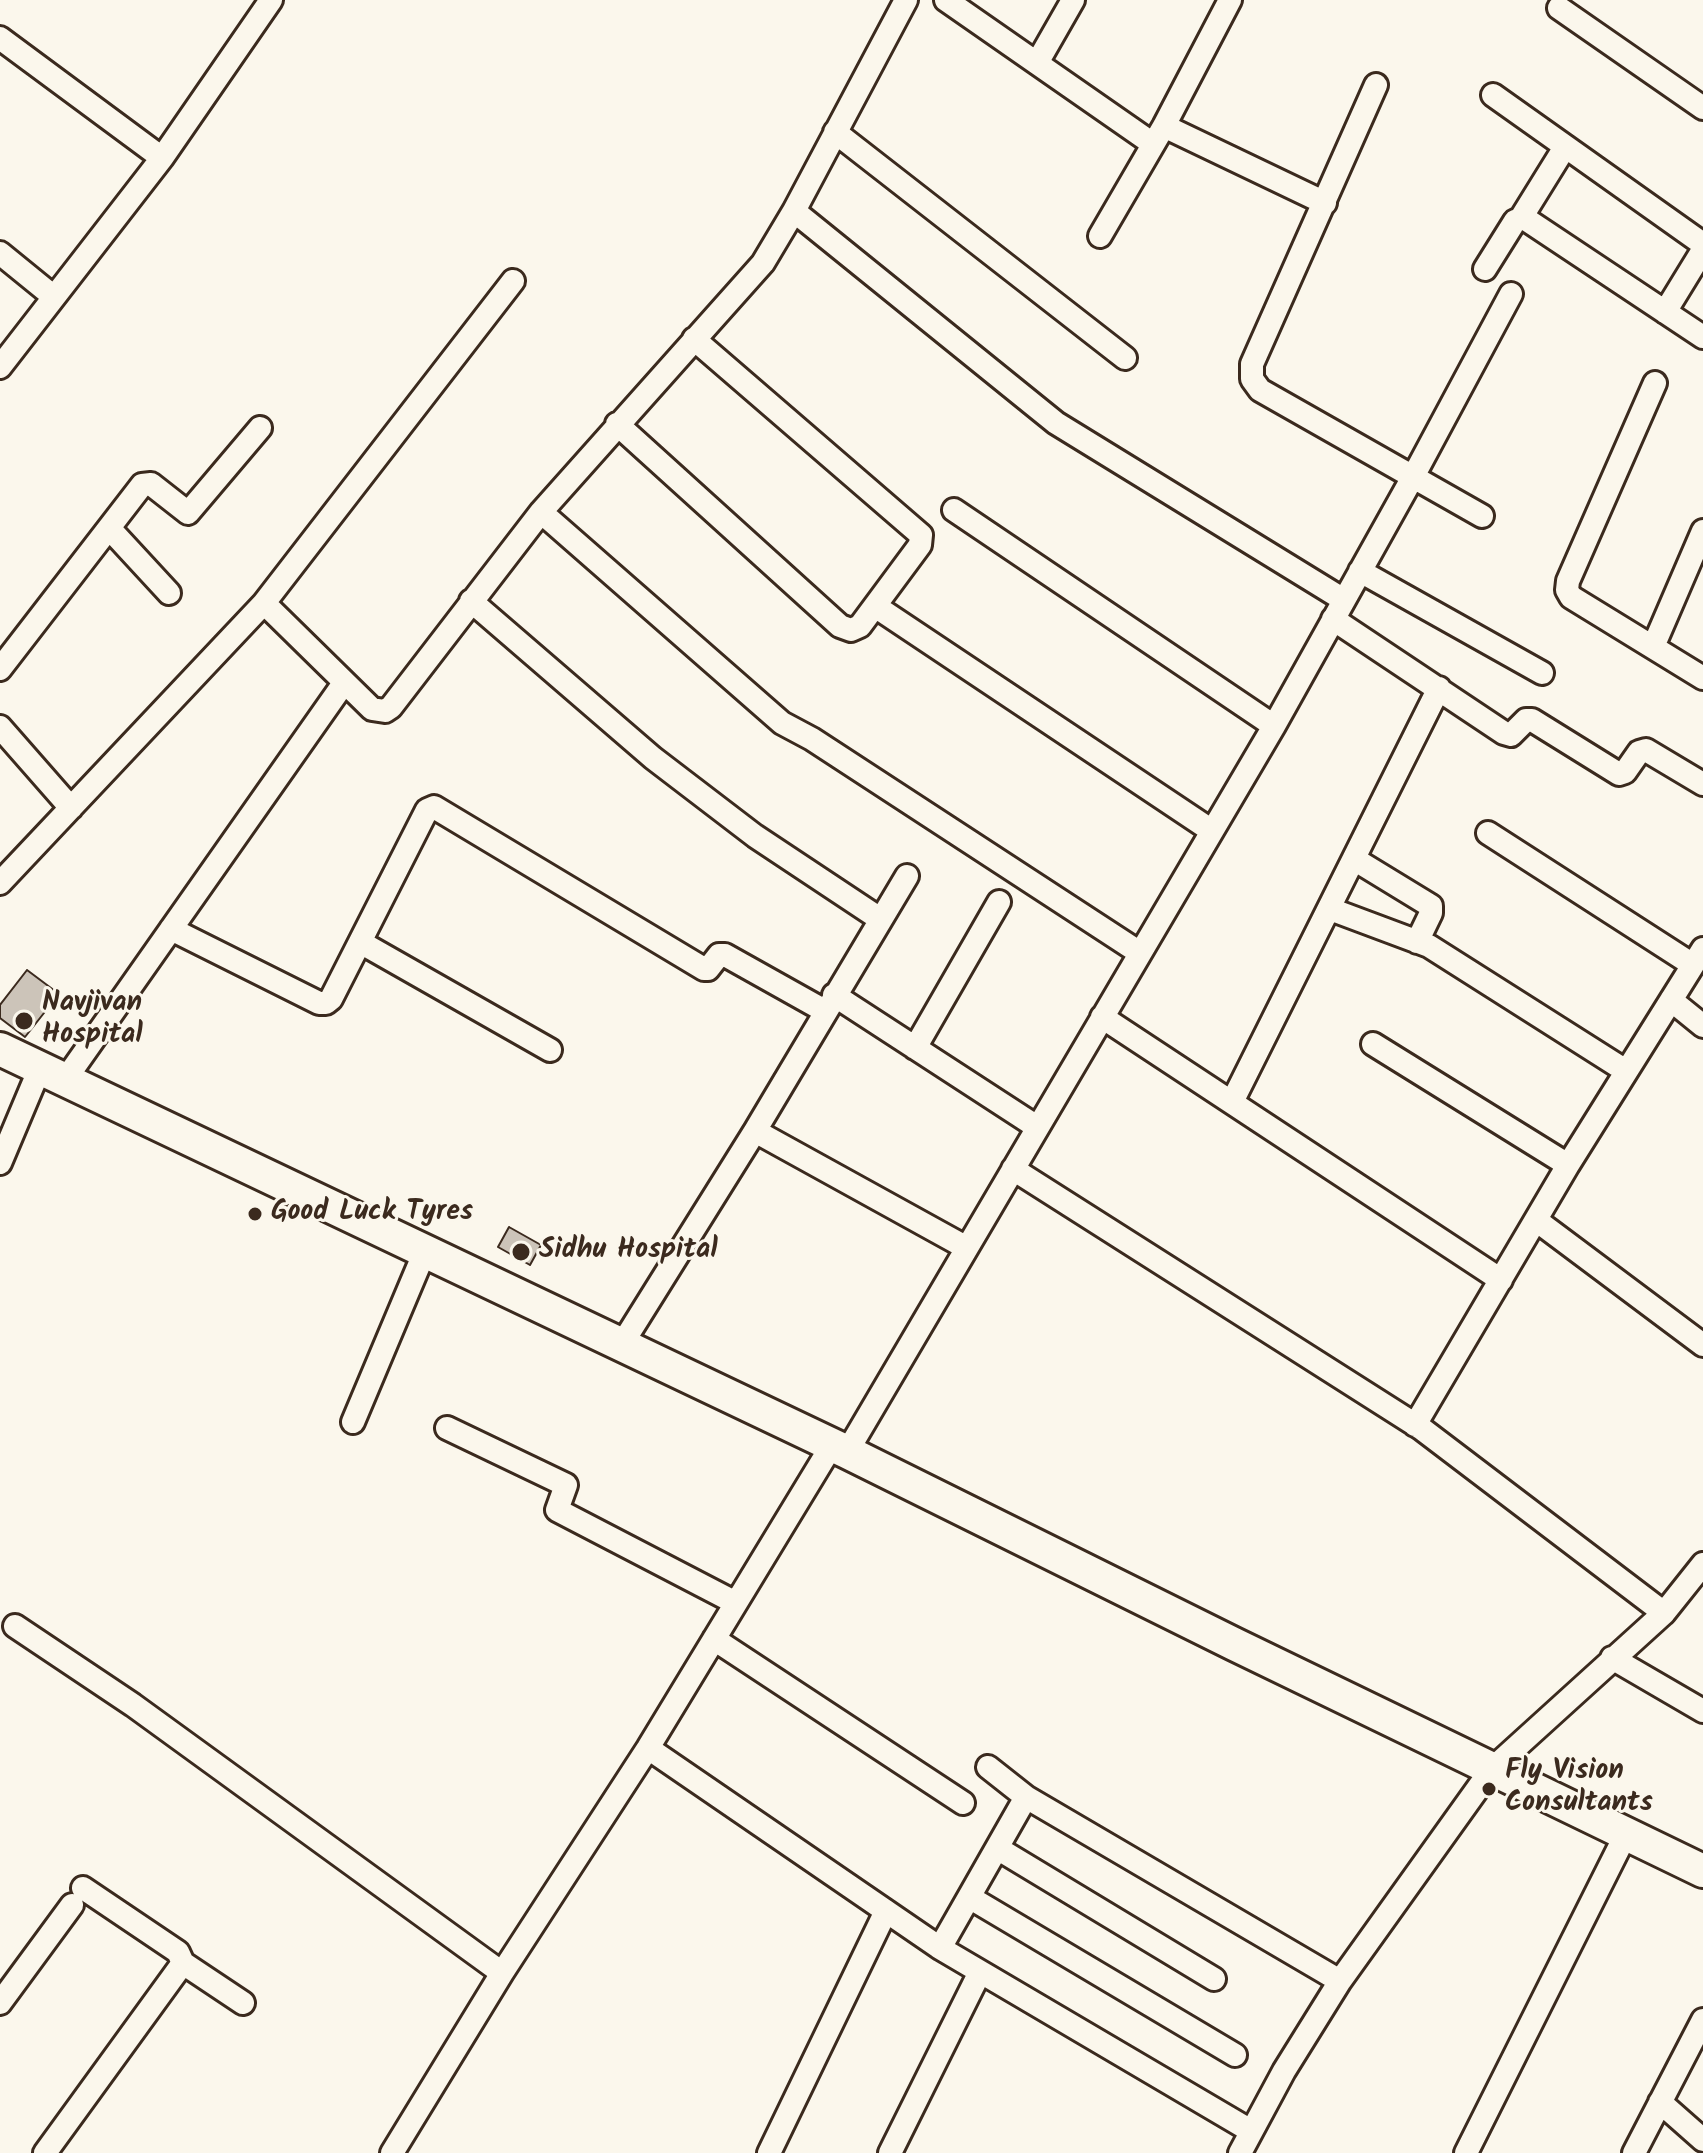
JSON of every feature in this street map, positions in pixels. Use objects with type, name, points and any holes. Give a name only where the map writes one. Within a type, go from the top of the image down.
[{"type":"main road","points":[[0,1049],[839,1448],[1491,1770],[1703,1871]]},
{"type":"street","points":[[0,367],[162,158],[271,0]]},
{"type":"street","points":[[264,603],[372,709],[385,711],[391,707],[541,512],[763,263],[906,0]]},
{"type":"street","points":[[946,0],[1037,63],[1158,135],[1325,203]]},
{"type":"street","points":[[1037,63],[1073,0]]},
{"type":"street","points":[[1100,236],[1230,0]]},
{"type":"street","points":[[1559,8],[1703,108]]},
{"type":"street","points":[[0,38],[162,158]]},
{"type":"street","points":[[1376,85],[1252,364],[1252,379],[1260,390],[1482,516]]},
{"type":"street","points":[[1493,95],[1703,247],[1665,312]]},
{"type":"street","points":[[835,132],[1125,358]]},
{"type":"street","points":[[1485,269],[1565,147]]},
{"type":"street","points":[[794,211],[1056,423],[1339,610],[1439,688],[1507,734],[1513,733],[1526,720],[1532,720],[1619,774],[1625,772],[1639,752],[1646,750],[1703,784]]},
{"type":"street","points":[[1521,218],[1703,337]]},
{"type":"street","points":[[0,253],[54,297]]},
{"type":"street","points":[[0,883],[264,603],[513,281]]},
{"type":"street","points":[[392,2153],[736,1603],[967,1248],[1274,726],[1511,294]]},
{"type":"street","points":[[617,424],[845,629],[860,626],[920,545],[921,535],[694,339]]},
{"type":"street","points":[[1655,383],[1567,585],[1571,597],[1703,678]]},
{"type":"street","points":[[0,669],[146,483],[184,512],[189,512],[260,428]]},
{"type":"street","points":[[954,510],[1274,726]]},
{"type":"street","points":[[541,512],[782,723],[812,739],[1140,953]]},
{"type":"street","points":[[109,528],[169,593]]},
{"type":"street","points":[[1653,647],[1703,531]]},
{"type":"street","points":[[1360,571],[1542,673]]},
{"type":"street","points":[[471,601],[653,758],[755,836],[880,919]]},
{"type":"street","points":[[875,606],[1212,831]]},
{"type":"street","points":[[0,1163],[53,1074],[171,929],[344,683]]},
{"type":"street","points":[[1232,1102],[1439,688]]},
{"type":"street","points":[[0,727],[71,808]]},
{"type":"street","points":[[171,929],[323,1003],[331,999],[427,810],[434,807],[704,969],[708,969],[719,955],[725,955],[830,1003],[915,1048],[1037,1127]]},
{"type":"street","points":[[1415,1425],[1568,1165],[1698,957],[1488,833]]},
{"type":"street","points":[[1354,859],[1431,906],[1431,913],[1417,942]]},
{"type":"street","points":[[622,1344],[755,1131],[907,876]]},
{"type":"street","points":[[915,1048],[999,902]]},
{"type":"street","points":[[1330,909],[1429,946],[1626,1071]]},
{"type":"street","points":[[360,942],[550,1050]]},
{"type":"street","points":[[1671,1000],[1703,1026]]},
{"type":"street","points":[[1102,1017],[1501,1280]]},
{"type":"street","points":[[1373,1044],[1568,1165]]},
{"type":"street","points":[[755,1131],[967,1248]]},
{"type":"street","points":[[1013,1169],[1415,1425],[1664,1613]]},
{"type":"street","points":[[1536,1220],[1703,1345]]},
{"type":"street","points":[[353,1422],[425,1251]]},
{"type":"street","points":[[447,1428],[566,1485],[558,1511],[736,1603]]},
{"type":"street","points":[[1240,2153],[1340,1981],[1491,1770],[1664,1613],[1703,1564]]},
{"type":"street","points":[[15,1626],[133,1705],[502,1973]]},
{"type":"street","points":[[714,1639],[963,1803]]},
{"type":"street","points":[[1612,1658],[1703,1711]]},
{"type":"street","points":[[648,1748],[940,1948],[1251,2131]]},
{"type":"street","points":[[988,1767],[1026,1797],[1340,1981]]},
{"type":"street","points":[[940,1948],[1026,1797]]},
{"type":"street","points":[[1466,2153],[1626,1834]]},
{"type":"street","points":[[997,1848],[1214,1979]]},
{"type":"street","points":[[0,2003],[78,1897],[178,1952],[183,1963],[243,2003]]},
{"type":"street","points":[[969,1897],[1235,2055]]},
{"type":"street","points":[[769,2153],[886,1911]]},
{"type":"street","points":[[45,2153],[183,1963]]},
{"type":"street","points":[[894,2152],[980,1972]]},
{"type":"street","points":[[1634,2153],[1703,2020]]},
{"type":"street","points":[[1660,2102],[1703,2140]]},
{"type":"building","points":[[27,970],[59,994],[25,1037],[0,1018],[0,1005]]},
{"type":"building","points":[[509,1227],[541,1245],[530,1265],[498,1247]]},
{"type":"place","name":"Navjivan Hospital","points":[[24,1021]]},
{"type":"place","name":"Good Luck Tyres","points":[[255,1214]]},
{"type":"place","name":"Sidhu Hospital","points":[[521,1252]]},
{"type":"place","name":"Fly Vision Consultants","points":[[1489,1789]]}]
